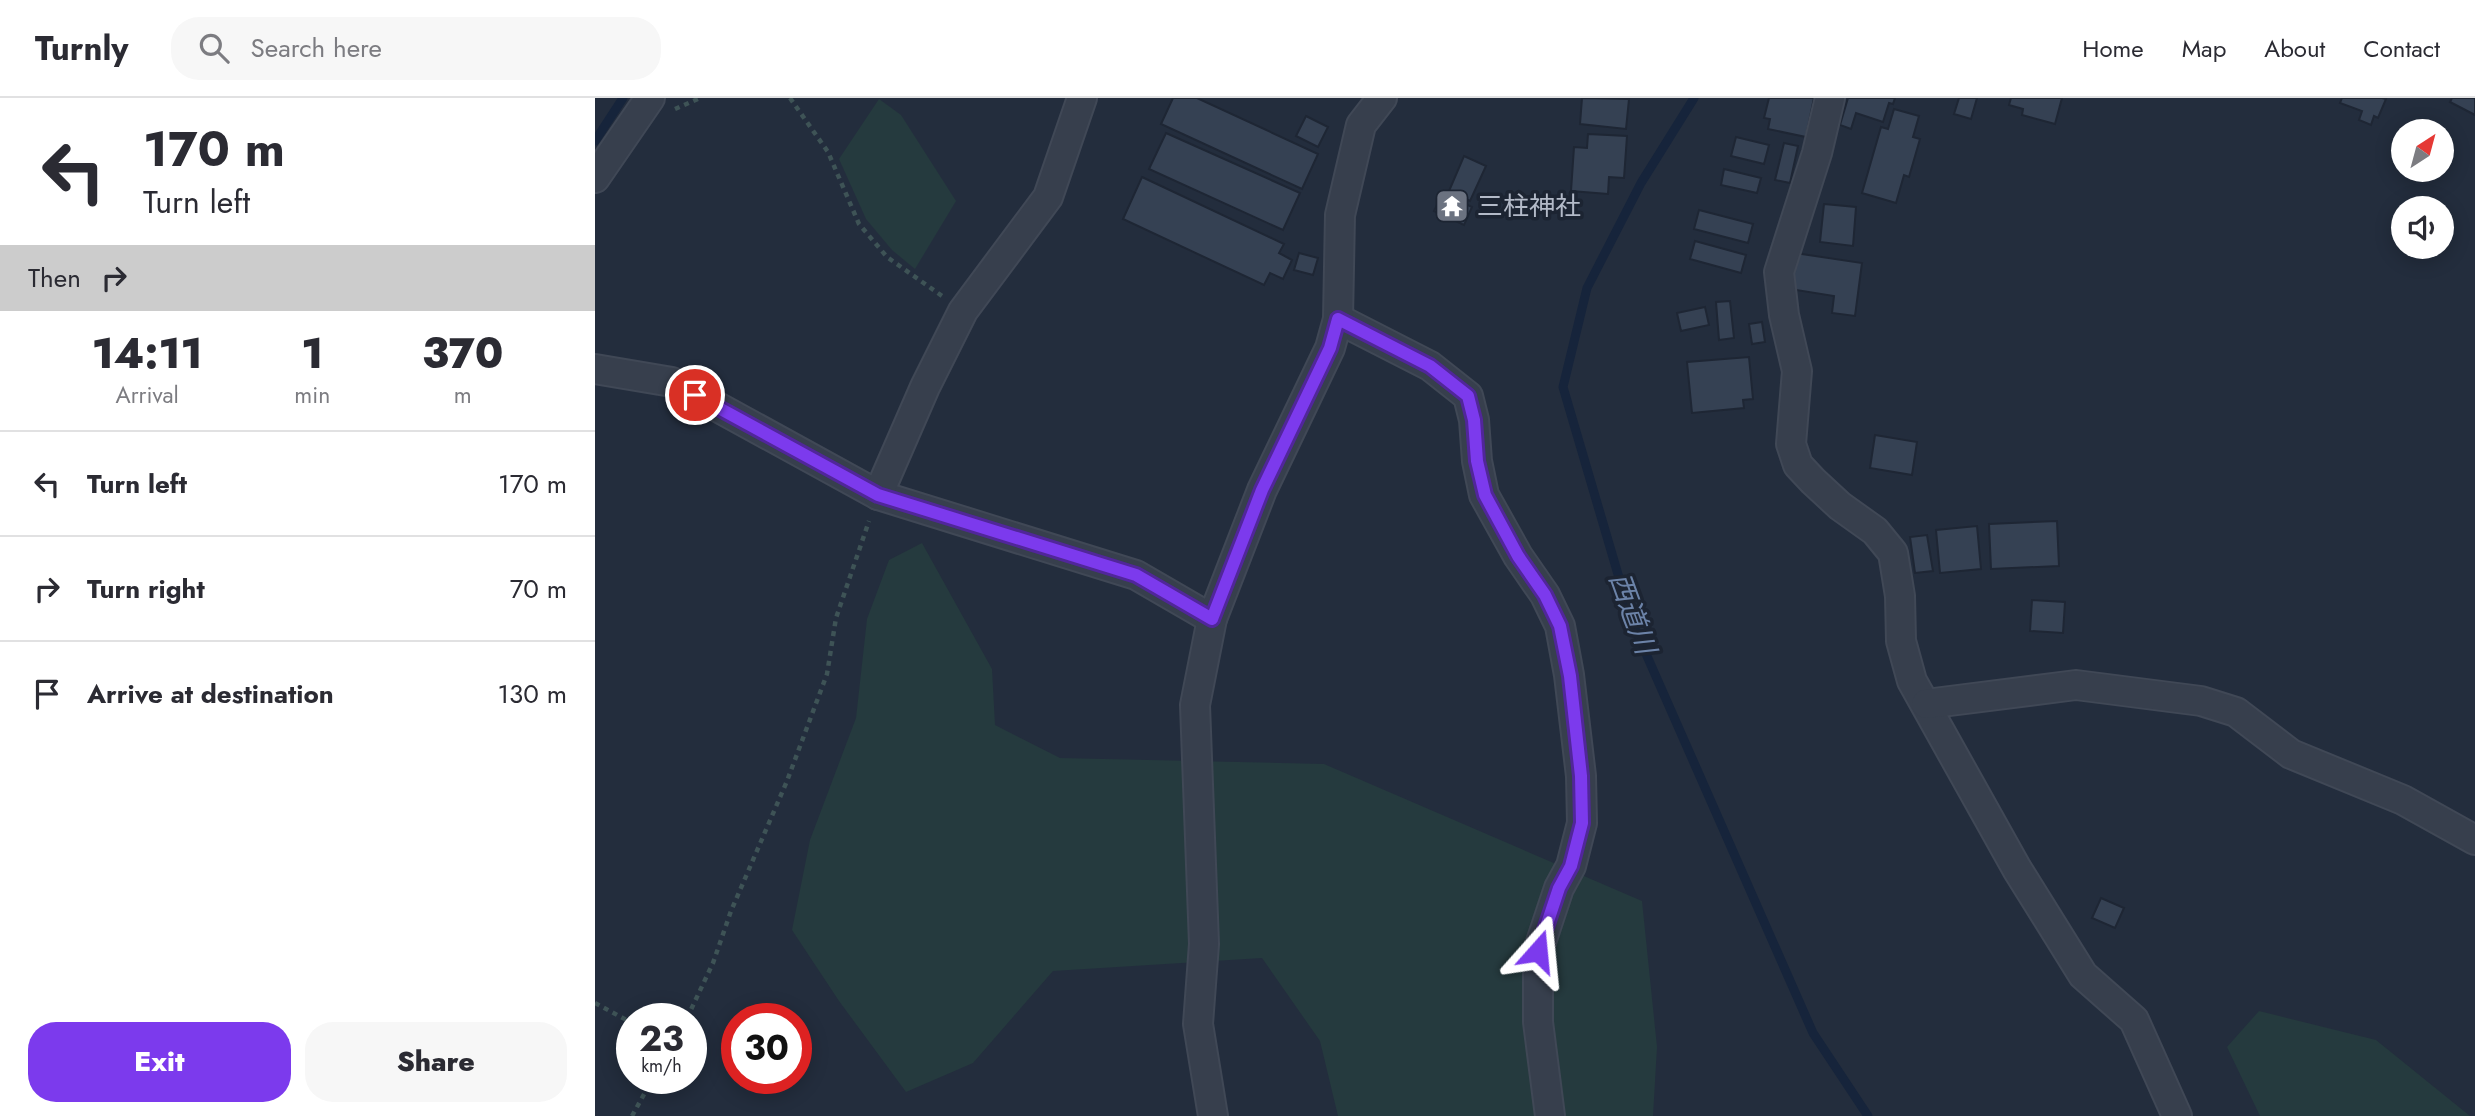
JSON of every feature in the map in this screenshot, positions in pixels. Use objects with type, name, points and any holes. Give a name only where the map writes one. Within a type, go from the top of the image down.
[{"type":"street","points":[[595,178],[650,98]]},
{"type":"street","points":[[878,495],[925,387],[963,311],[1048,197],[1082,98]]},
{"type":"street","points":[[1213,1116],[1198,1024],[1204,944],[1195,705],[1212,619],[1262,490],[1330,348],[1338,319],[1340,215],[1361,125],[1382,98]]},
{"type":"street","points":[[1831,98],[1817,153],[1779,272],[1784,315],[1797,371],[1791,444],[1798,464],[1813,481],[1840,506],[1875,531],[1893,554],[1900,596],[1901,641],[1912,681],[2018,869],[2083,975],[2134,1020],[2176,1116]]},
{"type":"street","points":[[1338,319],[1430,366],[1468,396],[1474,420],[1477,461],[1485,495],[1518,556],[1545,595],[1560,626],[1570,676],[1580,764],[1582,823],[1571,866],[1559,888],[1538,951],[1538,1022],[1551,1116]]},
{"type":"street","points":[[595,369],[672,382],[878,495],[1136,575],[1212,619]]},
{"type":"street","points":[[1926,704],[2076,685],[2201,701],[2236,712],[2291,754],[2403,800],[2475,840]]},
{"type":"path","points":[[790,98],[828,152],[859,224],[887,257],[963,311]]},
{"type":"path","points":[[694,1003],[787,781],[827,674],[836,618],[878,495]]},
{"type":"path","points":[[595,1003],[616,1014]]},
{"type":"path","points":[[632,1116],[644,1094]]},
{"type":"green space","points":[[879,99],[901,115],[956,201],[915,269],[892,250],[866,219],[839,159]]},
{"type":"green space","points":[[922,543],[992,669],[995,725],[1060,758],[1324,764],[1642,901],[1657,1047],[1653,1116],[1338,1116],[1320,1041],[1262,958],[1053,971],[973,1063],[906,1092],[839,1001],[792,930],[810,840],[856,718],[867,619],[889,560]]},
{"type":"green space","points":[[2259,1011],[2376,1040],[2470,1116],[2260,1116],[2227,1047]]},
{"type":"building","points":[[1173,98],[1197,98],[1318,154],[1302,189],[1161,124]]},
{"type":"building","points":[[1582,98],[1629,99],[1626,129],[1580,124]]},
{"type":"building","points":[[1769,98],[1814,98],[1806,137],[1768,129],[1770,119],[1764,118]]},
{"type":"building","points":[[1848,98],[1895,98],[1893,104],[1889,103],[1883,122],[1856,113],[1851,129],[1840,125]]},
{"type":"building","points":[[1959,98],[1977,98],[1971,119],[1954,114]]},
{"type":"building","points":[[2011,98],[2062,98],[2055,124],[2022,115],[2023,109],[2009,105]]},
{"type":"building","points":[[2342,98],[2386,99],[2378,118],[2374,116],[2371,125],[2359,120],[2362,111],[2340,103]]},
{"type":"building","points":[[2452,98],[2475,98],[2475,115],[2450,102]]},
{"type":"building","points":[[1894,109],[1919,116],[1913,137],[1920,139],[1909,177],[1904,175],[1896,203],[1862,193],[1881,127],[1888,129]]},
{"type":"building","points":[[1306,116],[1328,127],[1318,147],[1296,136]]},
{"type":"building","points":[[1166,133],[1300,193],[1283,230],[1149,169]]},
{"type":"building","points":[[1588,134],[1627,136],[1624,178],[1609,177],[1608,194],[1571,191],[1574,147],[1587,148]]},
{"type":"building","points":[[1736,137],[1769,145],[1764,164],[1731,156]]},
{"type":"building","points":[[1784,143],[1798,146],[1790,183],[1775,180]]},
{"type":"building","points":[[1464,156],[1486,166],[1470,201],[1449,191]]},
{"type":"building","points":[[1724,169],[1761,178],[1757,193],[1721,185]]},
{"type":"building","points":[[1142,177],[1284,244],[1279,253],[1292,260],[1283,279],[1270,273],[1264,285],[1123,219]]},
{"type":"building","points":[[1443,193],[1472,207],[1464,225],[1434,211]]},
{"type":"building","points":[[1824,204],[1856,207],[1853,246],[1820,242]]},
{"type":"building","points":[[1699,210],[1753,224],[1748,243],[1694,229]]},
{"type":"building","points":[[1695,241],[1746,255],[1741,273],[1690,259]]},
{"type":"building","points":[[1299,253],[1318,258],[1313,275],[1294,270]]},
{"type":"building","points":[[1795,253],[1862,263],[1855,316],[1832,313],[1834,296],[1790,289]]},
{"type":"building","points":[[1730,301],[1734,338],[1719,340],[1716,302]]},
{"type":"building","points":[[1705,307],[1709,325],[1681,331],[1677,313]]},
{"type":"building","points":[[1762,322],[1765,342],[1752,344],[1749,324]]},
{"type":"building","points":[[1749,357],[1753,399],[1743,400],[1744,408],[1692,413],[1687,362]]},
{"type":"building","points":[[1875,435],[1917,442],[1912,475],[1870,468]]},
{"type":"building","points":[[2057,521],[2059,566],[1991,569],[1989,524]]},
{"type":"building","points":[[1977,526],[1981,569],[1940,573],[1936,530]]},
{"type":"building","points":[[1927,535],[1933,571],[1915,573],[1910,537]]},
{"type":"building","points":[[2032,600],[2065,602],[2063,633],[2030,631]]},
{"type":"building","points":[[2101,898],[2124,908],[2115,928],[2092,918]]},
{"type":"waterway","points":[[595,141],[623,98]]},
{"type":"waterway","name":"西道川","points":[[1694,98],[1641,183],[1587,288],[1563,387],[1632,622],[1813,1033],[1868,1116]]},
{"type":"place","name":"三柱神社","points":[[1452,206]]},
{"type":"route","points":[[695,395],[878,495],[1136,575],[1212,619],[1262,490],[1330,348],[1338,319],[1430,366],[1468,396],[1474,420],[1477,461],[1485,495],[1518,556],[1545,595],[1560,626],[1570,676],[1581,776],[1582,823],[1571,866],[1559,888],[1538,951]]}]
